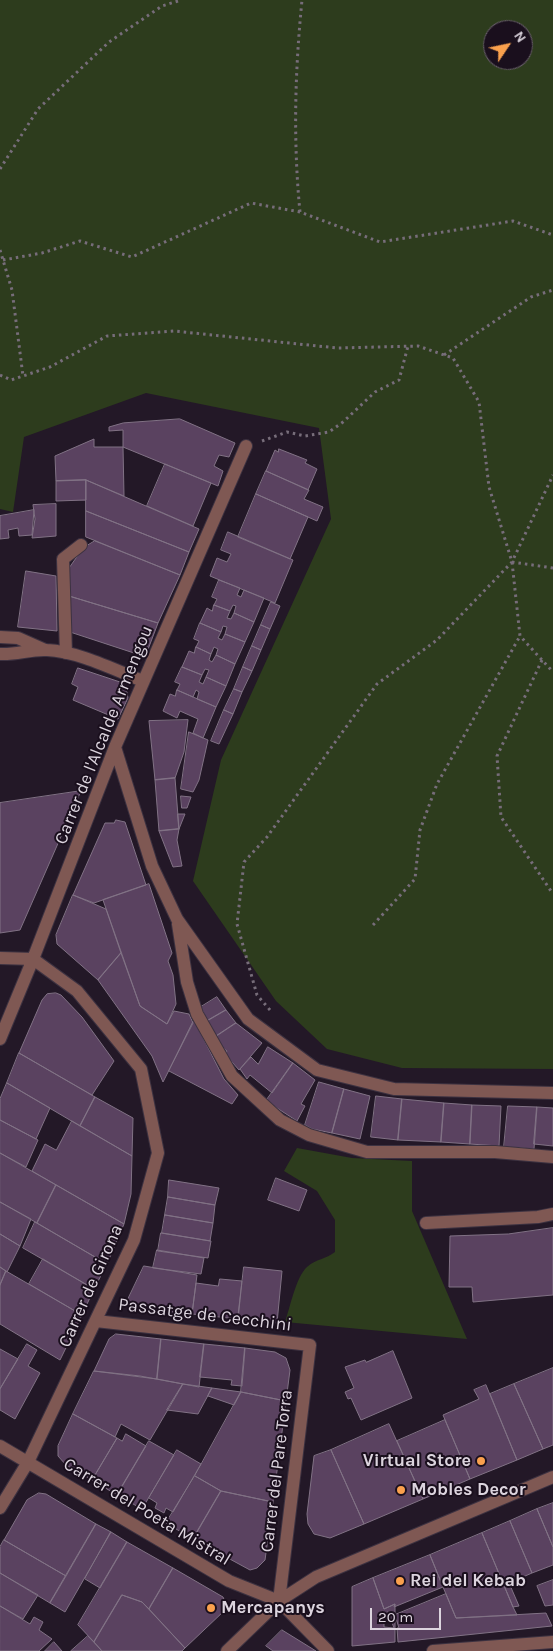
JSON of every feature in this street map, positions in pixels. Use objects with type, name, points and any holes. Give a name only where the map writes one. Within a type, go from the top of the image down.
[{"type":"street","name":"Carrer de l'Alcalde Armengou","points":[[0,1039],[115,747],[246,446]]},
{"type":"street","points":[[66,652],[63,559],[81,545]]},
{"type":"street","points":[[0,636],[18,638],[45,650]]},
{"type":"street","points":[[0,654],[11,655],[45,650],[66,652],[143,680]]},
{"type":"street","points":[[115,747],[152,866],[177,919],[248,1019],[317,1070],[394,1089],[553,1093]]},
{"type":"street","points":[[177,919],[187,982],[197,1014],[232,1076],[280,1120],[309,1135],[368,1152],[495,1152],[553,1157]]},
{"type":"street","points":[[0,958],[33,959]]},
{"type":"street","name":"Carrer de Girona","points":[[0,1508],[28,1462],[134,1240],[158,1153],[141,1069],[77,991],[33,959]]},
{"type":"street","points":[[426,1223],[538,1218],[553,1214]]},
{"type":"street","name":"Passatge de Cecchini","points":[[96,1321],[310,1345]]},
{"type":"street","name":"Carrer del Pare Torra","points":[[279,1601],[310,1345]]},
{"type":"street","name":"Carrer del Poeta Mistral","points":[[0,1446],[228,1581],[279,1601]]},
{"type":"street","points":[[226,1651],[279,1601],[316,1577],[553,1476]]},
{"type":"street","points":[[279,1601],[328,1651]]},
{"type":"street","points":[[433,1651],[497,1648],[553,1642]]},
{"type":"path","points":[[0,169],[38,109],[109,42],[162,6],[181,0]]},
{"type":"path","points":[[300,212],[295,166],[297,54],[302,0]]},
{"type":"path","points":[[3,260],[42,253],[80,241],[132,257],[251,203],[300,212],[380,242],[513,221],[553,235]]},
{"type":"path","points":[[0,250],[12,290],[23,376]]},
{"type":"path","points":[[443,355],[531,297],[553,290]]},
{"type":"path","points":[[0,375],[11,380],[50,367],[107,336],[174,332],[338,348],[418,346],[453,358],[479,402],[489,487],[512,562],[520,636],[437,784],[420,830],[415,878],[373,925]]},
{"type":"path","points":[[246,446],[287,432],[305,436],[329,432],[343,422],[375,392],[399,380],[408,346]]},
{"type":"path","points":[[275,1017],[257,995],[237,924],[244,862],[268,837],[377,684],[437,640],[512,562],[553,475]]},
{"type":"path","points":[[512,562],[553,568]]},
{"type":"path","points":[[520,636],[553,672]]},
{"type":"path","points":[[542,660],[497,756],[501,817],[553,894]]},
{"type":"green space","points":[[0,0],[553,0],[553,1069],[402,1068],[327,1049],[276,1001],[193,881],[221,760],[331,519],[319,428],[146,393],[24,437],[13,512],[0,509]]},
{"type":"green space","points":[[297,1148],[352,1158],[412,1161],[412,1211],[467,1339],[285,1322],[303,1272],[310,1264],[335,1252],[335,1220],[317,1191],[284,1171]]},
{"type":"building","points":[[180,419],[235,443],[229,457],[219,455],[214,466],[223,471],[218,486],[123,447],[123,430],[109,431],[109,427],[123,423]]},
{"type":"building","points":[[94,439],[94,447],[123,447],[124,496],[86,480],[56,481],[55,456]]},
{"type":"building","points":[[279,449],[307,460],[305,463],[317,469],[308,490],[266,471],[275,450],[278,452]]},
{"type":"building","points":[[165,464],[211,483],[193,526],[147,506]]},
{"type":"building","points":[[266,471],[309,490],[304,499],[323,507],[317,521],[256,494]]},
{"type":"building","points":[[86,480],[86,500],[56,501],[56,481]]},
{"type":"building","points":[[86,480],[199,529],[189,552],[86,511]]},
{"type":"building","points":[[256,494],[308,517],[290,559],[238,537]]},
{"type":"building","points":[[56,504],[56,536],[32,538],[35,519],[33,505]]},
{"type":"building","points":[[34,510],[32,535],[19,536],[18,528],[8,530],[9,538],[0,539],[0,516]]},
{"type":"building","points":[[86,511],[189,552],[180,575],[86,537]]},
{"type":"building","points":[[228,532],[293,560],[275,603],[210,576],[217,558],[227,562],[231,554],[221,550]]},
{"type":"building","points":[[95,541],[180,575],[158,623],[69,596],[69,568],[83,548]]},
{"type":"building","points":[[26,571],[56,576],[57,631],[18,627]]},
{"type":"building","points":[[219,580],[240,588],[237,595],[241,597],[244,590],[264,598],[254,622],[234,613],[236,606],[233,605],[230,611],[214,605],[217,599],[212,597]]},
{"type":"building","points":[[69,596],[158,623],[147,652],[140,655],[70,632]]},
{"type":"building","points":[[271,602],[280,606],[270,629],[261,625]]},
{"type":"building","points":[[214,605],[230,611],[227,618],[231,619],[234,613],[254,622],[245,642],[225,634],[227,627],[223,626],[221,632],[200,623],[207,608],[212,611]]},
{"type":"building","points":[[200,623],[221,632],[218,638],[222,640],[225,634],[245,642],[235,664],[216,655],[218,649],[214,647],[211,654],[196,647],[199,641],[194,639]]},
{"type":"building","points":[[261,625],[270,629],[261,650],[252,646]]},
{"type":"building","points":[[252,646],[261,650],[252,671],[243,667]]},
{"type":"building","points":[[196,647],[211,654],[209,660],[212,662],[216,655],[235,664],[226,686],[206,677],[209,670],[205,669],[202,675],[182,667],[189,651],[194,653]]},
{"type":"building","points":[[182,667],[202,675],[199,682],[203,684],[206,677],[226,686],[216,707],[197,699],[199,692],[196,690],[193,697],[177,690],[180,684],[175,682]]},
{"type":"building","points":[[243,667],[252,671],[242,692],[234,689]]},
{"type":"building","points":[[78,668],[120,682],[126,687],[128,698],[118,719],[73,700],[78,687],[72,684]]},
{"type":"building","points":[[234,689],[242,692],[233,714],[224,710]]},
{"type":"building","points":[[177,690],[216,707],[203,738],[193,733],[198,719],[180,711],[177,718],[163,711],[170,694],[175,696]]},
{"type":"building","points":[[224,710],[233,714],[219,744],[211,741]]},
{"type":"building","points":[[188,720],[184,752],[175,778],[155,780],[149,721]]},
{"type":"building","points":[[189,732],[208,740],[199,780],[193,792],[181,789]]},
{"type":"building","points":[[175,778],[179,829],[159,831],[155,780]]},
{"type":"building","points":[[81,791],[20,930],[0,933],[0,803]]},
{"type":"building","points":[[181,796],[191,797],[187,808],[182,808]]},
{"type":"building","points":[[178,814],[185,814],[179,829]]},
{"type":"building","points":[[116,820],[125,822],[146,885],[94,903],[73,895],[105,823],[114,823]]},
{"type":"building","points":[[179,829],[177,840],[182,866],[173,867],[159,831]]},
{"type":"building","points":[[149,884],[172,953],[168,961],[173,975],[176,1004],[167,1024],[140,1006],[103,900]]},
{"type":"building","points":[[73,895],[106,909],[121,953],[98,980],[57,944],[56,935]]},
{"type":"building","points":[[121,953],[140,1006],[167,1024],[174,1011],[189,1014],[193,1023],[163,1082],[152,1056],[98,980]]},
{"type":"building","points":[[56,993],[61,995],[82,1017],[114,1061],[92,1095],[19,1053],[42,1000],[47,994]]},
{"type":"building","points":[[217,997],[226,1010],[207,1021],[201,1007]]},
{"type":"building","points":[[226,1010],[236,1023],[215,1037],[207,1021]]},
{"type":"building","points":[[194,1020],[224,1079],[238,1095],[232,1104],[169,1071]]},
{"type":"building","points":[[236,1023],[262,1043],[239,1070],[225,1054],[227,1051],[220,1046],[215,1037]]},
{"type":"building","points":[[268,1047],[293,1063],[272,1093],[250,1075],[247,1079],[240,1069],[251,1057],[258,1064]]},
{"type":"building","points":[[19,1053],[95,1097],[80,1126],[7,1083]]},
{"type":"building","points":[[293,1063],[315,1080],[301,1104],[305,1106],[297,1121],[266,1101]]},
{"type":"building","points":[[319,1082],[344,1089],[332,1133],[312,1129],[305,1125]]},
{"type":"building","points":[[7,1083],[50,1108],[36,1139],[0,1120],[0,1099]]},
{"type":"building","points":[[344,1089],[370,1096],[360,1139],[332,1133]]},
{"type":"building","points":[[376,1096],[402,1099],[398,1140],[371,1137]]},
{"type":"building","points":[[95,1097],[133,1118],[132,1156],[80,1126]]},
{"type":"building","points":[[402,1099],[444,1103],[441,1142],[398,1140]]},
{"type":"building","points":[[444,1103],[472,1105],[470,1144],[441,1142]]},
{"type":"building","points":[[472,1105],[501,1106],[499,1146],[470,1144]]},
{"type":"building","points":[[508,1106],[537,1107],[534,1149],[504,1147]]},
{"type":"building","points":[[537,1107],[553,1108],[553,1146],[534,1144]]},
{"type":"building","points":[[0,1120],[38,1140],[26,1167],[0,1153]]},
{"type":"building","points":[[72,1121],[132,1156],[131,1194],[124,1224],[32,1171],[45,1144],[56,1150]]},
{"type":"building","points":[[0,1153],[56,1185],[37,1223],[0,1202]]},
{"type":"building","points":[[276,1178],[307,1190],[299,1211],[268,1200]]},
{"type":"building","points":[[169,1180],[219,1188],[215,1205],[168,1197]]},
{"type":"building","points":[[56,1185],[124,1224],[107,1264],[37,1223]]},
{"type":"building","points":[[168,1197],[215,1205],[213,1223],[165,1215]]},
{"type":"building","points":[[0,1202],[31,1219],[20,1246],[0,1234]]},
{"type":"building","points":[[165,1215],[213,1223],[210,1241],[162,1233]]},
{"type":"building","points":[[35,1222],[107,1264],[94,1289],[23,1248]]},
{"type":"building","points":[[553,1228],[553,1295],[473,1302],[472,1287],[449,1287],[450,1236],[508,1234]]},
{"type":"building","points":[[161,1233],[211,1241],[208,1258],[158,1251]]},
{"type":"building","points":[[0,1234],[20,1246],[7,1272],[0,1267]]},
{"type":"building","points":[[157,1250],[204,1258],[201,1274],[153,1268]]},
{"type":"building","points":[[43,1259],[94,1289],[82,1315],[29,1284]]},
{"type":"building","points":[[144,1266],[197,1275],[192,1314],[134,1308],[129,1305],[128,1299]]},
{"type":"building","points":[[0,1267],[6,1271],[0,1285]]},
{"type":"building","points":[[244,1267],[282,1271],[277,1323],[238,1319]]},
{"type":"building","points":[[6,1271],[82,1315],[60,1360],[0,1324],[0,1285]]},
{"type":"building","points":[[220,1279],[242,1281],[238,1319],[192,1314],[196,1283],[218,1286]]},
{"type":"building","points":[[116,1334],[161,1339],[157,1379],[94,1371],[109,1339]]},
{"type":"building","points":[[161,1339],[204,1344],[199,1387],[157,1379]]},
{"type":"building","points":[[27,1344],[37,1350],[28,1366],[40,1373],[15,1419],[0,1410],[0,1389]]},
{"type":"building","points":[[204,1344],[245,1348],[242,1386],[231,1385],[232,1380],[200,1377]]},
{"type":"building","points":[[245,1348],[275,1352],[286,1358],[290,1370],[286,1401],[241,1392]]},
{"type":"building","points":[[0,1349],[18,1359],[0,1389]]},
{"type":"building","points":[[393,1351],[412,1398],[361,1420],[351,1398],[348,1399],[345,1392],[354,1388],[345,1367],[365,1360],[366,1362]]},
{"type":"building","points":[[553,1368],[553,1445],[543,1449],[514,1384]]},
{"type":"building","points":[[94,1371],[140,1376],[183,1384],[150,1440],[121,1424],[115,1437],[73,1414]]},
{"type":"building","points":[[183,1384],[212,1388],[198,1414],[167,1410]]},
{"type":"building","points":[[514,1384],[543,1449],[517,1460],[490,1394]]},
{"type":"building","points":[[486,1385],[517,1460],[470,1479],[443,1415],[479,1399],[474,1390]]},
{"type":"building","points":[[212,1388],[241,1392],[234,1405],[208,1396]]},
{"type":"building","points":[[241,1392],[286,1401],[273,1502],[221,1491],[195,1476]]},
{"type":"building","points":[[73,1414],[117,1438],[92,1480],[66,1465],[58,1456],[58,1446]]},
{"type":"building","points":[[445,1420],[470,1479],[423,1499],[397,1441]]},
{"type":"building","points":[[389,1424],[423,1499],[364,1524],[331,1450]]},
{"type":"building","points":[[126,1434],[146,1446],[117,1495],[92,1480],[117,1438],[122,1441]]},
{"type":"building","points":[[149,1441],[174,1455],[142,1509],[117,1495]]},
{"type":"building","points":[[177,1450],[201,1464],[173,1512],[166,1508],[164,1513],[155,1508],[157,1503],[149,1498]]},
{"type":"building","points":[[331,1450],[364,1524],[330,1538],[314,1534],[308,1524],[307,1514],[314,1456]]},
{"type":"building","points":[[195,1476],[221,1491],[193,1539],[166,1523]]},
{"type":"building","points":[[221,1491],[273,1502],[265,1560],[257,1568],[250,1570],[193,1539]]},
{"type":"building","points":[[39,1493],[46,1494],[96,1524],[66,1576],[4,1540],[27,1500]]},
{"type":"building","points":[[553,1503],[553,1547],[537,1509]]},
{"type":"building","points":[[537,1509],[553,1547],[553,1565],[532,1573],[510,1521]]},
{"type":"building","points":[[510,1521],[532,1573],[509,1583],[519,1606],[513,1607],[482,1533]]},
{"type":"building","points":[[96,1524],[111,1532],[65,1612],[50,1603]]},
{"type":"building","points":[[111,1532],[127,1542],[100,1588],[85,1579]]},
{"type":"building","points":[[482,1533],[517,1615],[456,1618],[430,1555]]},
{"type":"building","points":[[4,1540],[66,1576],[50,1603],[0,1573],[0,1547]]},
{"type":"building","points":[[127,1542],[173,1568],[149,1609],[142,1602],[122,1595],[94,1642],[78,1625]]},
{"type":"building","points":[[430,1555],[443,1587],[394,1607],[395,1604],[384,1609],[373,1578]]},
{"type":"building","points":[[173,1568],[223,1597],[226,1604],[224,1611],[185,1648],[149,1609]]},
{"type":"building","points":[[0,1573],[38,1595],[23,1619],[0,1606]]},
{"type":"building","points":[[373,1578],[384,1609],[395,1604],[395,1642],[352,1646],[352,1587]],"holes":[[[388,1612],[394,1628],[384,1627],[384,1620],[387,1621]]]},
{"type":"building","points":[[553,1580],[553,1605],[545,1606],[537,1586]]},
{"type":"building","points":[[446,1594],[456,1618],[546,1613],[552,1626],[398,1642],[397,1628],[399,1628],[395,1615]]},
{"type":"building","points":[[122,1595],[142,1602],[185,1648],[182,1651],[102,1651],[94,1642]]},
{"type":"building","points":[[0,1606],[30,1624],[34,1617],[43,1622],[39,1630],[52,1639],[39,1651],[0,1651]]},
{"type":"building","points":[[282,1630],[316,1651],[273,1651],[266,1646]]},
{"type":"building","points":[[88,1636],[102,1651],[71,1651]]},
{"type":"building","points":[[54,1642],[62,1651],[45,1651]]},
{"type":"place","name":"Virtual Store","points":[[481,1461]]},
{"type":"place","name":"Mobles Decor","points":[[401,1490]]},
{"type":"place","name":"Rei del Kebab","points":[[400,1581]]},
{"type":"place","name":"Mercapanys","points":[[211,1608]]}]
